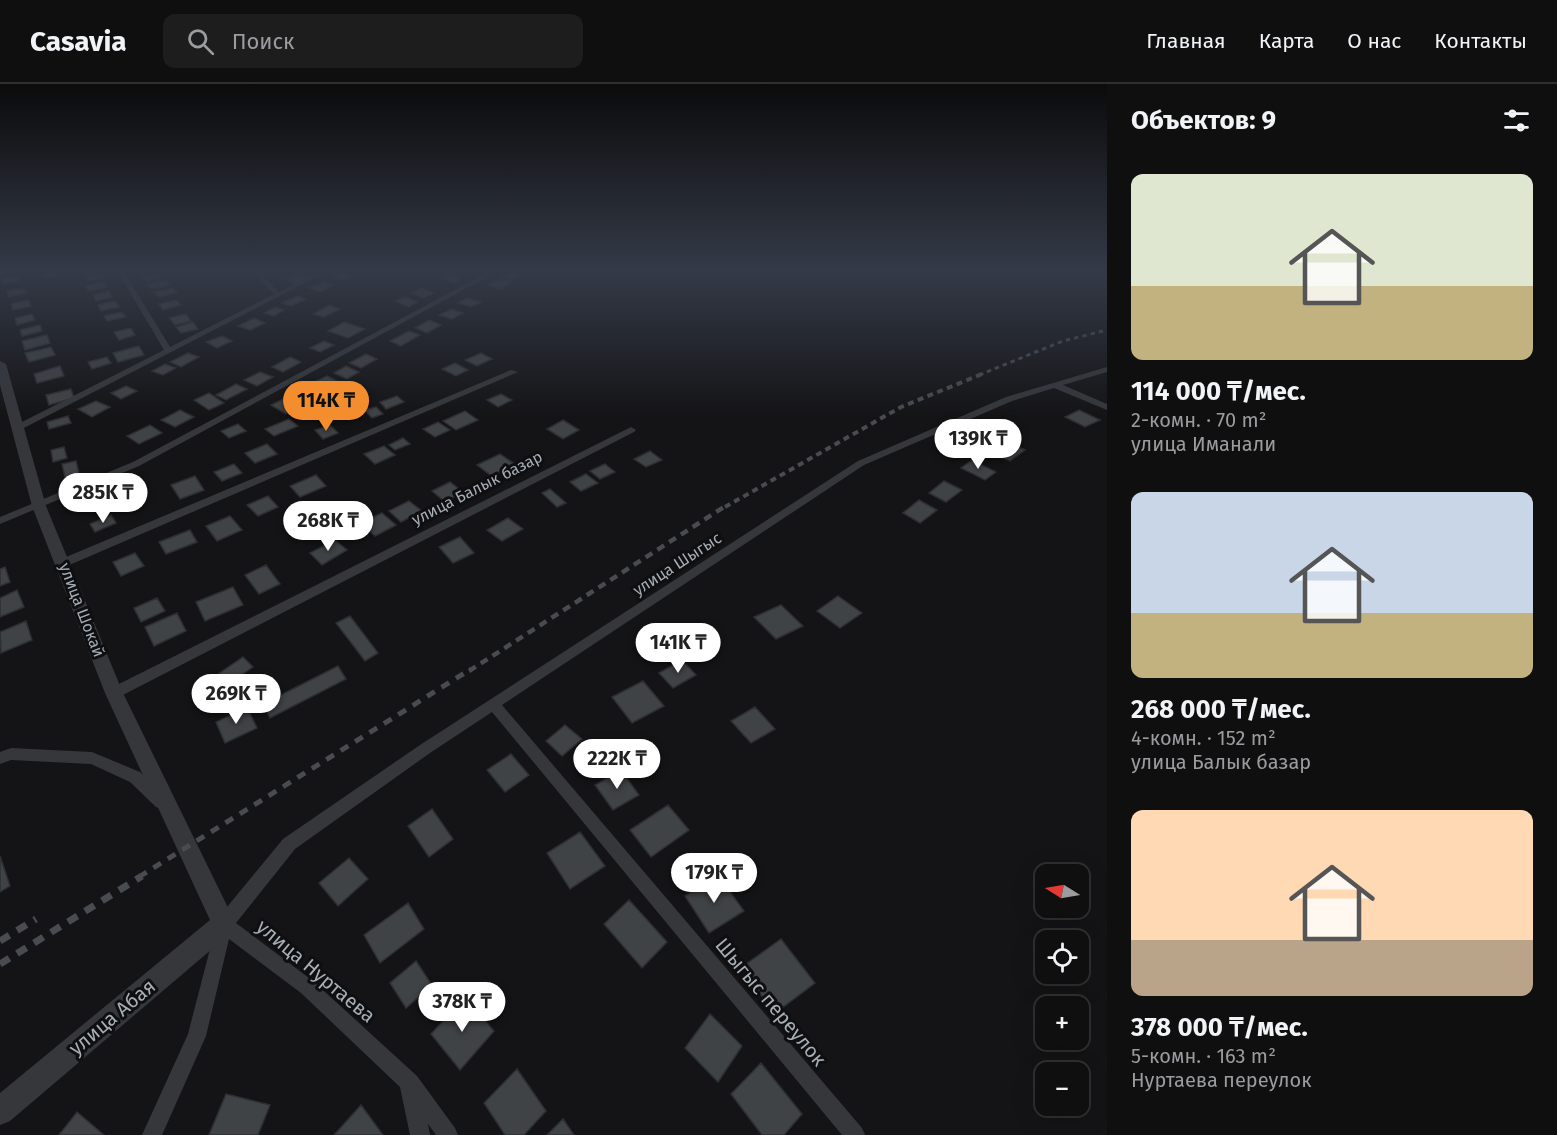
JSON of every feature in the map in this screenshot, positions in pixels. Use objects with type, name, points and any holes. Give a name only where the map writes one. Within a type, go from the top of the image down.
[{"type":"street","points":[[150,319],[169,351]]},
{"type":"street","points":[[17,429],[232,319]]},
{"type":"street","points":[[0,521],[39,507],[136,464],[405,319]]},
{"type":"street","name":"улица Шокай","points":[[0,364],[39,507],[114,693],[224,924]]},
{"type":"street","name":"улица Шыгыс","points":[[224,924],[289,844],[493,704],[861,464],[1009,399],[1107,369]]},
{"type":"street","points":[[63,563],[514,372]]},
{"type":"street","points":[[1055,385],[1107,407]]},
{"type":"street","name":"улица Балык базар","points":[[114,693],[631,430]]},
{"type":"street","name":"Шыгыс переулок","points":[[493,704],[855,1135]]},
{"type":"street","points":[[0,758],[11,754],[92,758],[135,777],[173,815]]},
{"type":"street","points":[[152,1135],[197,1036],[224,924]]},
{"type":"street","name":"улица Нуртаева","points":[[224,924],[307,987],[410,1083],[448,1135]]},
{"type":"street","name":"улица Абая","points":[[0,1111],[224,924]]},
{"type":"street","points":[[410,1083],[420,1135]]},
{"type":"building","points":[[15,319],[35,320],[17,325]]},
{"type":"building","points":[[170,319],[190,319],[191,321],[175,325]]},
{"type":"building","points":[[252,319],[265,323],[250,330],[238,326]]},
{"type":"building","points":[[429,320],[441,325],[427,333],[415,328]]},
{"type":"building","points":[[193,322],[198,329],[181,333],[176,327]]},
{"type":"building","points":[[344,322],[365,329],[348,338],[328,331]]},
{"type":"building","points":[[40,325],[42,331],[22,336],[20,330]]},
{"type":"building","points":[[131,328],[135,335],[119,340],[114,332]]},
{"type":"building","points":[[409,331],[420,335],[401,346],[390,341]]},
{"type":"building","points":[[47,335],[50,343],[25,350],[22,341]]},
{"type":"building","points":[[222,336],[232,341],[217,348],[206,342]]},
{"type":"building","points":[[324,341],[334,345],[320,352],[310,348]]},
{"type":"building","points":[[139,346],[144,355],[118,362],[113,353]]},
{"type":"building","points":[[51,347],[55,355],[29,362],[25,353]]},
{"type":"building","points":[[188,353],[199,357],[181,367],[170,362]]},
{"type":"building","points":[[481,353],[492,359],[477,366],[465,360]]},
{"type":"building","points":[[366,354],[377,359],[361,368],[349,363]]},
{"type":"building","points":[[107,357],[111,363],[92,369],[88,362]]},
{"type":"building","points":[[290,357],[301,362],[283,372],[272,367]]},
{"type":"building","points":[[455,363],[468,370],[456,376],[442,369]]},
{"type":"building","points":[[165,364],[176,368],[163,375],[152,371]]},
{"type":"building","points":[[60,366],[64,376],[37,383],[34,374]]},
{"type":"building","points":[[346,366],[359,372],[347,379],[334,373]]},
{"type":"building","points":[[260,372],[273,377],[257,386],[244,380]]},
{"type":"building","points":[[327,376],[339,382],[326,389],[314,382]]},
{"type":"building","points":[[236,384],[247,389],[226,400],[216,395]]},
{"type":"building","points":[[126,386],[137,391],[121,399],[111,393]]},
{"type":"building","points":[[71,389],[74,398],[49,405],[46,395]]},
{"type":"building","points":[[209,393],[224,403],[209,410],[194,400]]},
{"type":"building","points":[[501,394],[512,400],[498,407],[487,400]]},
{"type":"building","points":[[397,396],[404,402],[386,409],[380,402]]},
{"type":"building","points":[[287,397],[302,406],[286,414],[271,405]]},
{"type":"building","points":[[96,401],[110,407],[92,417],[78,409]]},
{"type":"building","points":[[376,407],[383,414],[372,418],[364,410]]},
{"type":"building","points":[[180,410],[194,417],[175,427],[161,420]]},
{"type":"building","points":[[1079,410],[1100,420],[1085,427],[1065,417]]},
{"type":"building","points":[[465,411],[478,420],[456,430],[443,421]]},
{"type":"building","points":[[68,416],[71,423],[49,429],[47,422]]},
{"type":"building","points":[[289,419],[298,426],[274,436],[265,429]]},
{"type":"building","points":[[563,420],[579,430],[563,439],[547,429]]},
{"type":"building","points":[[438,422],[450,430],[435,437],[423,429]]},
{"type":"building","points":[[238,424],[246,431],[229,438],[221,431]]},
{"type":"building","points":[[150,425],[162,433],[139,444],[127,436]]},
{"type":"building","points":[[330,425],[338,433],[323,439],[315,430]]},
{"type":"building","points":[[403,438],[410,444],[395,450],[389,445]]},
{"type":"building","points":[[1001,439],[1025,450],[1010,461],[986,450]]},
{"type":"building","points":[[267,444],[277,454],[255,463],[245,453]]},
{"type":"building","points":[[384,446],[395,455],[375,464],[364,454]]},
{"type":"building","points":[[64,447],[67,458],[53,462],[51,450]]},
{"type":"building","points":[[650,451],[662,460],[646,467],[634,459]]},
{"type":"building","points":[[500,454],[516,465],[493,477],[477,465]]},
{"type":"building","points":[[972,460],[996,472],[985,480],[961,468]]},
{"type":"building","points":[[76,461],[79,473],[65,477],[62,464]]},
{"type":"building","points":[[234,464],[242,473],[222,481],[214,472]]},
{"type":"building","points":[[605,464],[615,472],[600,479],[590,471]]},
{"type":"building","points":[[586,474],[598,483],[581,491],[570,482]]},
{"type":"building","points":[[316,475],[326,486],[300,497],[290,486]]},
{"type":"building","points":[[195,476],[204,490],[180,499],[171,485]]},
{"type":"building","points":[[944,481],[962,490],[946,502],[929,493]]},
{"type":"building","points":[[450,482],[463,492],[445,502],[432,491]]},
{"type":"building","points":[[550,489],[566,503],[557,507],[542,493]]},
{"type":"building","points":[[268,496],[278,507],[258,516],[247,505]]},
{"type":"building","points":[[919,500],[937,510],[920,523],[903,513]]},
{"type":"building","points":[[409,501],[422,511],[401,522],[389,511]]},
{"type":"building","points":[[382,513],[396,525],[375,536],[361,523]]},
{"type":"building","points":[[111,515],[116,523],[95,532],[90,524]]},
{"type":"building","points":[[230,516],[242,530],[217,541],[206,526]]},
{"type":"building","points":[[508,518],[523,529],[502,541],[487,530]]},
{"type":"building","points":[[190,530],[197,542],[166,554],[159,542]]},
{"type":"building","points":[[460,537],[474,553],[453,563],[439,547]]},
{"type":"building","points":[[335,540],[347,550],[322,565],[310,553]]},
{"type":"building","points":[[135,553],[144,566],[121,576],[113,562]]},
{"type":"building","points":[[266,565],[280,584],[259,594],[245,575]]},
{"type":"building","points":[[5,567],[10,582],[0,586],[0,569]]},
{"type":"building","points":[[233,587],[243,605],[205,621],[196,602]]},
{"type":"building","points":[[17,590],[24,607],[0,617],[0,598]]},
{"type":"building","points":[[838,596],[862,613],[840,628],[817,611]]},
{"type":"building","points":[[157,598],[165,611],[141,622],[134,608]]},
{"type":"building","points":[[781,605],[803,626],[776,639],[754,617]]},
{"type":"building","points":[[177,613],[186,631],[154,646],[145,627]]},
{"type":"building","points":[[350,616],[378,653],[365,661],[336,623]]},
{"type":"building","points":[[26,621],[32,640],[1,653],[0,632]]},
{"type":"building","points":[[243,657],[253,667],[218,691],[208,681]]},
{"type":"building","points":[[682,660],[696,675],[673,688],[659,673]]},
{"type":"building","points":[[338,666],[346,679],[270,718],[263,704]]},
{"type":"building","points":[[643,681],[664,706],[632,723],[612,697]]},
{"type":"building","points":[[247,707],[257,728],[225,743],[216,722]]},
{"type":"building","points":[[755,707],[775,729],[751,743],[731,721]]},
{"type":"building","points":[[565,725],[582,739],[562,756],[546,741]]},
{"type":"building","points":[[511,754],[529,775],[505,792],[487,770]]},
{"type":"building","points":[[621,770],[639,795],[613,810],[595,785]]},
{"type":"building","points":[[668,805],[689,830],[651,857],[630,830]]},
{"type":"building","points":[[432,809],[453,839],[429,857],[408,826]]},
{"type":"building","points":[[580,832],[605,866],[570,889],[547,853]]},
{"type":"building","points":[[0,856],[10,886],[0,892]]},
{"type":"building","points":[[349,858],[368,879],[338,906],[319,883]]},
{"type":"building","points":[[718,875],[744,911],[709,933],[685,896]]},
{"type":"building","points":[[629,900],[667,942],[642,968],[604,924]]},
{"type":"building","points":[[408,903],[424,929],[380,963],[364,935]]},
{"type":"building","points":[[781,939],[815,983],[774,1014],[742,967]]},
{"type":"building","points":[[416,961],[432,985],[406,1008],[390,983]]},
{"type":"building","points":[[465,997],[494,1031],[460,1070],[431,1034]]},
{"type":"building","points":[[710,1014],[742,1046],[718,1082],[685,1048]]},
{"type":"building","points":[[761,1063],[802,1114],[784,1135],[762,1135],[731,1094]]},
{"type":"building","points":[[517,1069],[546,1111],[524,1135],[505,1135],[484,1103]]},
{"type":"building","points":[[226,1094],[270,1105],[258,1135],[209,1135]]},
{"type":"building","points":[[361,1105],[383,1135],[334,1135]]},
{"type":"building","points":[[77,1112],[104,1135],[59,1135]]},
{"type":"building","points":[[563,1119],[574,1135],[547,1135]]},
{"type":"railway","points":[[979,375],[1063,341],[1107,330]]},
{"type":"railway","points":[[725,507],[901,407],[982,374]]},
{"type":"railway","points":[[469,671],[727,505]]},
{"type":"railway","points":[[139,877],[471,669]]},
{"type":"railway","points":[[0,964],[142,876]]},
{"type":"railway","points":[[0,941],[36,919]]}]
